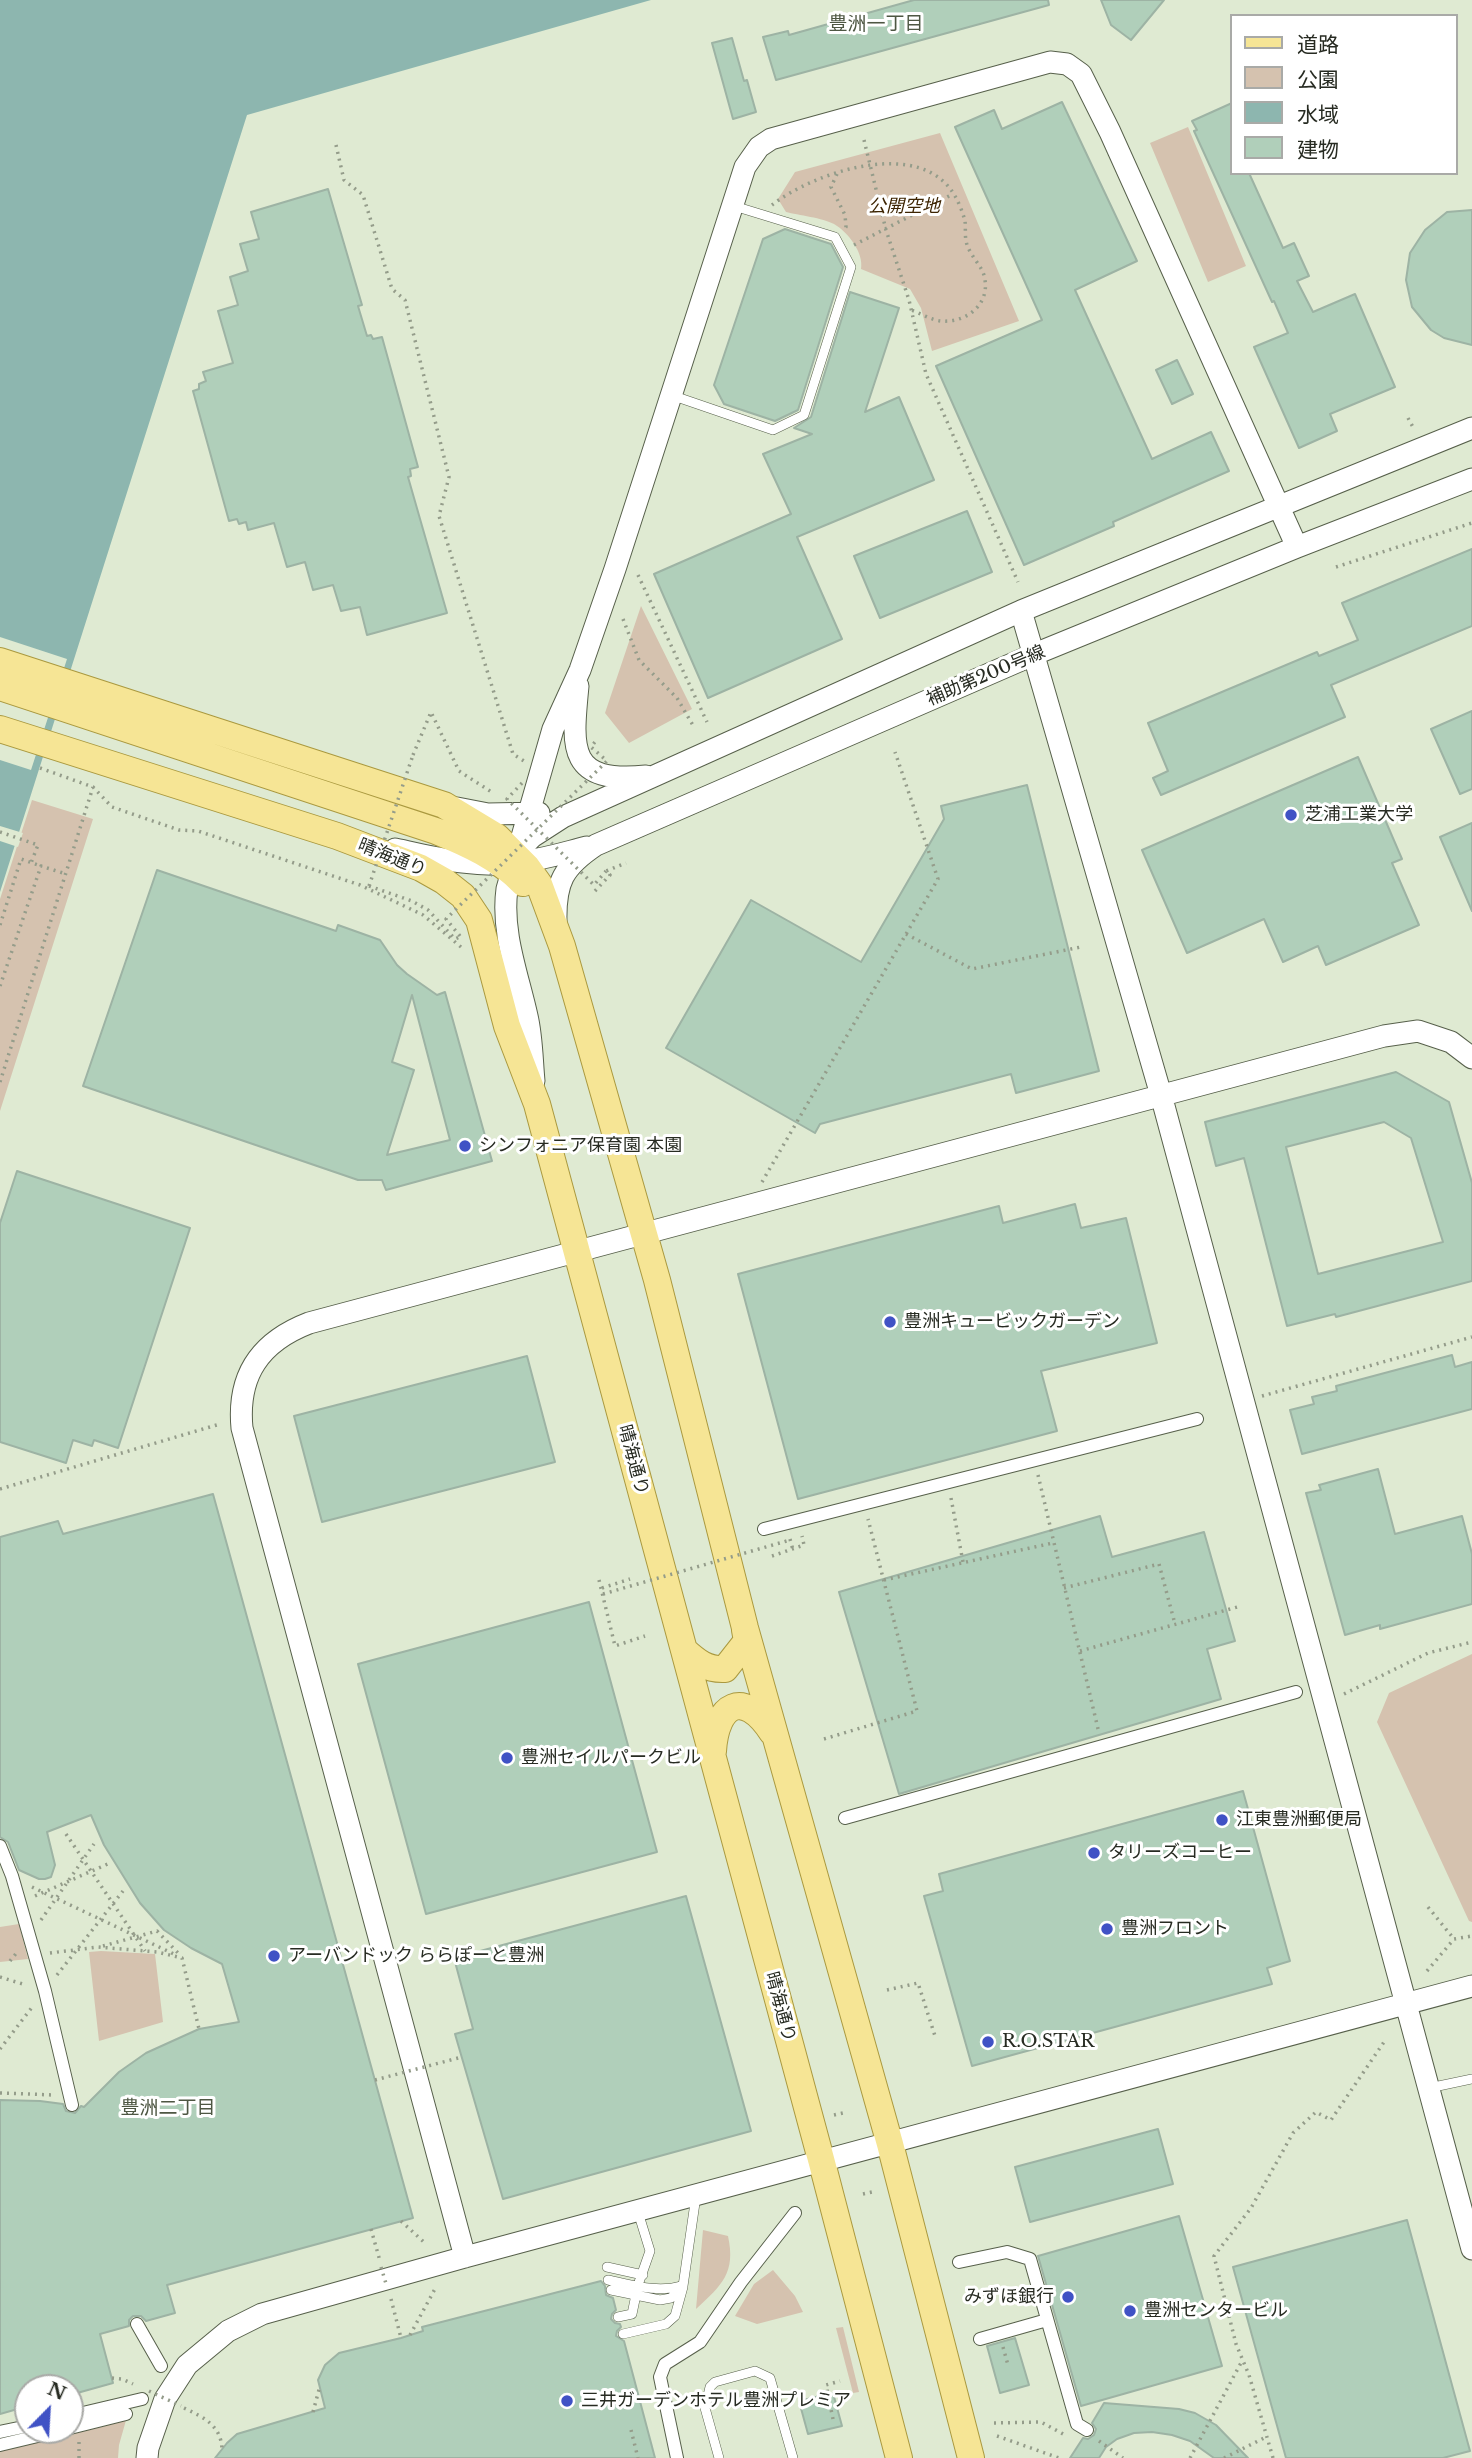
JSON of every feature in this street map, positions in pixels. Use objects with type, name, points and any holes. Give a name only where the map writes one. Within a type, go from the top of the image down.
[{"type":"main road","points":[[0,661],[65,696]]},
{"type":"main road","name":"晴海通り","points":[[0,687],[65,696],[444,805],[497,837],[515,861],[539,884],[556,928],[644,1234],[745,1628],[890,2144],[971,2458]]},
{"type":"main road","name":"晴海通り","points":[[65,696],[515,861]]},
{"type":"main road","name":"晴海通り","points":[[0,730],[44,757],[337,836],[433,874],[463,896],[472,907],[482,929],[507,1026],[537,1104],[899,2458]]},
{"type":"main road","points":[[684,1650],[706,1666],[716,1670],[725,1668],[734,1661],[747,1641],[745,1628]]},
{"type":"main road","points":[[712,1756],[718,1723],[729,1708],[735,1706],[742,1706],[758,1715],[775,1737]]},
{"type":"street","points":[[537,1104],[528,1020],[506,919],[505,907],[515,861],[532,821],[553,729],[580,670],[745,167],[759,146],[771,139],[1050,62],[1067,64],[1081,74],[1092,92],[1297,547]]},
{"type":"street","points":[[515,861],[544,829],[563,817],[1021,611],[1472,428]]},
{"type":"street","name":"補助第200号線","points":[[556,928],[560,881],[575,859],[596,845],[1035,654],[1472,479]]},
{"type":"street","points":[[1021,611],[1161,1095],[1429,2088],[1467,2210],[1472,2249]]},
{"type":"street","points":[[580,670],[573,735],[579,756],[588,767],[604,777],[659,774]]},
{"type":"street","points":[[444,805],[532,821],[582,810]]},
{"type":"street","points":[[337,836],[468,863],[515,861],[596,845]]},
{"type":"street","points":[[465,2257],[242,1428],[240,1406],[247,1380],[258,1358],[283,1335],[295,1329],[1384,1036],[1419,1031],[1451,1042],[1472,1058]]},
{"type":"street","points":[[764,1529],[1197,1419]]},
{"type":"street","points":[[845,1818],[1296,1692]]},
{"type":"street","points":[[0,1846],[12,1876],[45,1991],[71,2100]]},
{"type":"street","points":[[147,2458],[165,2399],[187,2365],[228,2331],[262,2314],[1472,1986]]},
{"type":"street","points":[[677,2458],[660,2377],[665,2364],[700,2343],[794,2213]]},
{"type":"street","points":[[959,2262],[1007,2252],[1030,2259],[1077,2424],[1087,2430]]},
{"type":"street","points":[[980,2339],[1047,2320]]},
{"type":"street","points":[[137,2324],[161,2366]]},
{"type":"street","points":[[84,2412],[146,2395]]},
{"type":"street","points":[[84,2424],[126,2414]]},
{"type":"lane","points":[[671,395],[773,430],[804,415],[852,267],[835,237],[732,206]]},
{"type":"lane","points":[[1429,2088],[1472,2079]]},
{"type":"lane","points":[[623,2334],[666,2324],[675,2316],[683,2286],[696,2196]]},
{"type":"lane","points":[[618,2317],[632,2314],[650,2251],[638,2210]]},
{"type":"lane","points":[[607,2267],[643,2275]]},
{"type":"lane","points":[[610,2285],[637,2290],[660,2300],[671,2298],[683,2286]]},
{"type":"lane","points":[[719,2458],[705,2408],[710,2388],[715,2382],[755,2371],[769,2378],[793,2458]]},
{"type":"path","points":[[864,140],[926,374],[1018,582]]},
{"type":"path","points":[[336,145],[344,180],[363,195],[392,289],[405,300],[449,477],[439,516],[513,754],[529,765]]},
{"type":"path","points":[[759,214],[796,189],[837,174],[871,166],[892,162],[917,166],[936,174],[954,194],[965,219],[967,246],[986,279],[984,296],[976,310],[960,320],[940,321],[911,310]]},
{"type":"path","points":[[835,237],[846,227],[845,215],[831,187],[837,174]]},
{"type":"path","points":[[843,250],[954,194]]},
{"type":"path","points":[[1408,418],[1414,429]]},
{"type":"path","points":[[1336,567],[1472,523]]},
{"type":"path","points":[[638,575],[706,722]]},
{"type":"path","points":[[623,619],[639,660],[677,698],[694,727]]},
{"type":"path","points":[[492,793],[459,771],[430,712],[369,886],[412,901],[428,910],[456,939],[460,936],[446,919],[532,821],[607,761],[590,747],[595,742]]},
{"type":"path","points":[[758,1189],[938,879],[895,752]]},
{"type":"path","points":[[44,757],[93,787],[112,807],[179,830],[198,831],[360,885],[423,915],[468,953]]},
{"type":"path","points":[[503,796],[519,780],[522,783],[507,799],[594,885],[606,871],[626,863]]},
{"type":"path","points":[[0,1082],[93,787]]},
{"type":"path","points":[[0,832],[38,845],[31,863]]},
{"type":"path","points":[[0,925],[21,859],[66,874]]},
{"type":"path","points":[[0,986],[41,866]]},
{"type":"path","points":[[595,891],[610,875],[606,871]]},
{"type":"path","points":[[423,915],[428,910]]},
{"type":"path","points":[[906,934],[972,969],[1081,947]]},
{"type":"path","points":[[1262,1396],[1472,1337]]},
{"type":"path","points":[[0,1489],[220,1424]]},
{"type":"path","points":[[1034,1460],[1102,1745]]},
{"type":"path","points":[[948,1482],[963,1562]]},
{"type":"path","points":[[824,1739],[917,1711],[864,1503]]},
{"type":"path","points":[[603,1594],[790,1540],[793,1550]]},
{"type":"path","points":[[884,1580],[1054,1543]]},
{"type":"path","points":[[772,1556],[804,1545]]},
{"type":"path","points":[[1064,1588],[1159,1564],[1175,1624]]},
{"type":"path","points":[[630,1579],[602,1588],[600,1580],[615,1646],[645,1636]]},
{"type":"path","points":[[1080,1651],[1241,1606]]},
{"type":"path","points":[[1344,1694],[1427,1653],[1472,1642]]},
{"type":"path","points":[[66,1834],[145,1951]]},
{"type":"path","points":[[10,1961],[94,1844]]},
{"type":"path","points":[[19,1902],[110,1863]]},
{"type":"path","points":[[12,1876],[183,1958]]},
{"type":"path","points":[[0,2049],[123,1891]]},
{"type":"path","points":[[1428,1907],[1454,1939]]},
{"type":"path","points":[[34,1955],[98,1947],[157,1931],[183,1958],[199,2029]]},
{"type":"path","points":[[1427,1971],[1454,1939],[1472,1936]]},
{"type":"path","points":[[98,1947],[157,1952],[183,1958]]},
{"type":"path","points":[[0,1977],[45,1991]]},
{"type":"path","points":[[887,1990],[918,1983],[935,2036]]},
{"type":"path","points":[[1273,2458],[1249,2375],[1242,2361],[1214,2256],[1251,2208],[1293,2133],[1316,2112],[1331,2119],[1384,2042]]},
{"type":"path","points":[[375,2080],[462,2057]]},
{"type":"path","points":[[0,2093],[71,2100]]},
{"type":"path","points":[[834,2115],[847,2112]]},
{"type":"path","points":[[863,2194],[872,2192]]},
{"type":"path","points":[[401,2221],[426,2244]]},
{"type":"path","points":[[371,2228],[387,2287]]},
{"type":"path","points":[[410,2335],[437,2285]]},
{"type":"path","points":[[393,2308],[401,2337]]},
{"type":"path","points":[[1190,2458],[1242,2361]]},
{"type":"path","points":[[112,2378],[130,2382]]},
{"type":"path","points":[[833,2419],[826,2385],[840,2381]]},
{"type":"path","points":[[313,2412],[320,2386]]},
{"type":"path","points":[[146,2395],[208,2420],[222,2437],[222,2449]]},
{"type":"path","points":[[994,2423],[1041,2422]]},
{"type":"path","points":[[631,2430],[638,2458]]},
{"type":"path","points":[[997,2436],[1059,2458]]},
{"type":"path","points":[[1224,2458],[1266,2437]]},
{"type":"path","points":[[1098,2441],[1123,2458]]},
{"type":"green space","points":[[1188,127],[1246,266],[1208,282],[1150,143]]},
{"type":"green space","name":"公開空地","points":[[940,133],[1019,321],[932,351],[921,308],[910,289],[861,269],[857,250],[839,228],[824,220],[786,212],[778,199],[795,172]]},
{"type":"green space","points":[[641,606],[692,709],[629,743],[605,713]]},
{"type":"green space","points":[[32,800],[93,819],[0,1111],[0,899]]},
{"type":"green space","points":[[1472,1654],[1472,1922],[1469,1921],[1377,1722],[1389,1693]]},
{"type":"green space","points":[[19,1924],[28,1959],[0,1962],[0,1927]]},
{"type":"green space","points":[[89,1952],[155,1954],[163,2022],[99,2041]]},
{"type":"green space","points":[[703,2230],[728,2236],[730,2260],[720,2285],[696,2309]]},
{"type":"green space","points":[[773,2270],[795,2296],[803,2312],[757,2324],[735,2316],[754,2284]]},
{"type":"green space","points":[[843,2327],[859,2392],[853,2393],[836,2328]]},
{"type":"green space","points":[[132,2399],[118,2458],[0,2458],[0,2434],[14,2432],[14,2444],[84,2444],[84,2423]]},
{"type":"water","points":[[0,0],[651,0],[247,115],[0,892]]},
{"type":"pier","points":[[0,637],[67,659],[31,770],[0,760]]},
{"type":"pier","points":[[0,826],[23,833],[18,847],[0,841]]},
{"type":"building","points":[[914,0],[1048,0],[1049,5],[776,80],[763,37],[788,31],[789,35]]},
{"type":"building","points":[[1101,0],[1164,0],[1131,40],[1111,25]]},
{"type":"building","points":[[732,38],[756,112],[733,119],[712,43]]},
{"type":"building","points":[[1062,102],[1137,261],[1075,290],[1152,459],[1211,432],[1229,471],[1024,565],[936,366],[1042,320],[955,127],[994,110],[1002,129]]},
{"type":"building","points":[[1230,104],[1230,175],[1250,175],[1283,248],[1294,243],[1309,276],[1297,281],[1313,312],[1355,294],[1395,387],[1330,414],[1337,431],[1299,448],[1254,347],[1288,333],[1194,131],[1197,130],[1192,121]]},
{"type":"building","points":[[328,189],[362,305],[358,306],[367,336],[371,335],[373,339],[382,337],[418,467],[410,469],[411,476],[408,477],[447,613],[367,635],[360,607],[341,611],[333,585],[313,590],[305,562],[287,567],[274,523],[248,530],[246,522],[239,524],[237,519],[229,521],[193,391],[206,381],[203,372],[233,363],[218,311],[238,305],[230,277],[248,271],[240,244],[259,239],[251,212]]},
{"type":"building","points":[[1472,210],[1472,345],[1444,338],[1431,330],[1412,307],[1406,280],[1410,253],[1425,230],[1447,212]]},
{"type":"building","points":[[785,229],[831,244],[843,267],[798,410],[775,421],[724,404],[714,385],[763,239]]},
{"type":"building","points":[[850,292],[899,308],[865,412],[899,397],[934,480],[797,537],[842,639],[708,698],[654,574],[791,514],[763,454],[812,434],[794,428],[811,417]]},
{"type":"building","points":[[1177,360],[1193,394],[1172,404],[1156,370]]},
{"type":"building","points":[[967,511],[992,572],[880,618],[854,556]]},
{"type":"building","points":[[1472,549],[1472,626],[1331,685],[1345,717],[1161,795],[1153,778],[1168,771],[1148,723],[1317,652],[1319,656],[1358,640],[1342,603]]},
{"type":"building","points":[[1472,711],[1472,789],[1460,794],[1431,729]]},
{"type":"building","points":[[1358,757],[1402,859],[1392,863],[1419,925],[1326,965],[1318,946],[1283,962],[1264,919],[1187,953],[1142,850]]},
{"type":"building","points":[[1027,785],[1099,1071],[1016,1093],[1011,1074],[820,1124],[815,1133],[666,1048],[751,900],[861,962],[944,819],[941,806]]},
{"type":"building","points":[[1472,823],[1472,911],[1440,837]]},
{"type":"building","points":[[157,870],[336,931],[338,925],[380,940],[397,965],[407,974],[437,995],[445,992],[492,1161],[386,1190],[382,1180],[358,1180],[83,1086]],"holes":[[[412,995],[450,1140],[387,1155],[414,1070],[392,1062]]]},
{"type":"building","points":[[1396,1072],[1449,1102],[1472,1183],[1472,1281],[1336,1317],[1335,1314],[1287,1326],[1244,1158],[1216,1166],[1205,1122]],"holes":[[[1384,1122],[1411,1138],[1443,1242],[1318,1274],[1286,1147]]]},
{"type":"building","points":[[17,1171],[190,1228],[118,1448],[94,1440],[92,1446],[73,1440],[66,1463],[0,1442],[0,1223]]},
{"type":"building","name":"豊洲キュービックガーデン","points":[[1075,1204],[1081,1228],[1126,1218],[1157,1343],[1041,1371],[1057,1431],[798,1499],[738,1274],[999,1206],[1003,1223]]},
{"type":"building","points":[[1452,1355],[1455,1367],[1472,1362],[1472,1409],[1302,1454],[1290,1410],[1314,1404],[1312,1397],[1337,1391],[1336,1386]]},
{"type":"building","points":[[527,1356],[555,1462],[322,1522],[294,1416]]},
{"type":"building","points":[[1378,1469],[1395,1534],[1462,1516],[1472,1554],[1472,1604],[1380,1629],[1380,1625],[1345,1635],[1306,1493],[1321,1490],[1319,1485]]},
{"type":"building","name":"アーバンドック ららぽーと豊洲","points":[[213,1494],[413,2218],[167,2285],[175,2313],[146,2321],[141,2316],[133,2316],[129,2320],[129,2326],[100,2334],[113,2383],[84,2391],[84,2374],[14,2374],[14,2410],[0,2414],[0,2100],[63,2104],[66,2111],[75,2113],[119,2072],[146,2053],[199,2029],[239,2022],[222,1964],[164,1930],[140,1903],[104,1845],[91,1815],[47,1832],[55,1865],[51,1877],[45,1879],[19,1870],[8,1842],[0,1837],[0,1537],[58,1521],[63,1534]]},
{"type":"building","points":[[1100,1516],[1112,1557],[1204,1532],[1235,1641],[1207,1649],[1221,1699],[899,1794],[839,1592]]},
{"type":"building","name":"豊洲セイルパークビル","points":[[589,1602],[657,1852],[426,1914],[358,1664]]},
{"type":"building","name":"豊洲フロント","points":[[1243,1791],[1290,1961],[1267,1968],[1272,1984],[972,2066],[924,1896],[943,1891],[939,1874]]},
{"type":"building","points":[[686,1896],[751,2131],[503,2199],[455,2034],[473,2029],[454,1958]]},
{"type":"building","points":[[1158,2129],[1173,2184],[1030,2222],[1015,2167]]},
{"type":"building","name":"豊洲センタービル","points":[[1179,2216],[1222,2366],[1081,2406],[1038,2256]]},
{"type":"building","points":[[1407,2220],[1470,2451],[1443,2458],[1286,2458],[1233,2267]]},
{"type":"building","points":[[601,2281],[606,2295],[613,2298],[616,2310],[611,2319],[621,2327],[616,2336],[624,2341],[655,2458],[215,2458],[237,2434],[325,2408],[318,2380],[325,2365],[339,2353],[401,2338],[423,2331],[422,2327]]},
{"type":"building","points":[[1015,2338],[1029,2385],[1000,2393],[987,2346]]},
{"type":"building","points":[[833,2393],[842,2426],[808,2434],[799,2401]]},
{"type":"building","points":[[1104,2403],[1179,2409],[1195,2413],[1216,2425],[1248,2458],[1214,2458],[1190,2441],[1152,2432],[1134,2433],[1117,2439],[1106,2447],[1099,2458],[1070,2458],[1083,2438],[1088,2439],[1094,2435],[1096,2429],[1092,2423]]},
{"type":"place","name":"芝浦工業大学","points":[[1291,815]]},
{"type":"place","name":"シンフォニア保育園 本園","points":[[465,1146]]},
{"type":"place","name":"豊洲キュービックガーデン","points":[[890,1322]]},
{"type":"place","name":"豊洲セイルパークビル","points":[[507,1758]]},
{"type":"place","name":"江東豊洲郵便局","points":[[1222,1820]]},
{"type":"place","name":"タリーズコーヒー","points":[[1094,1853]]},
{"type":"place","name":"豊洲フロント","points":[[1107,1929]]},
{"type":"place","name":"アーバンドック ららぽーと豊洲","points":[[274,1956]]},
{"type":"place","name":"R.O.STAR","points":[[988,2042]]},
{"type":"place","name":"みずほ銀行","points":[[1068,2297]]},
{"type":"place","name":"豊洲センタービル","points":[[1130,2311]]},
{"type":"place","name":"三井ガーデンホテル豊洲プレミア","points":[[567,2401]]},
{"type":"district","name":"豊洲一丁目","points":[[876,25]]},
{"type":"district","name":"豊洲二丁目","points":[[168,2109]]}]
